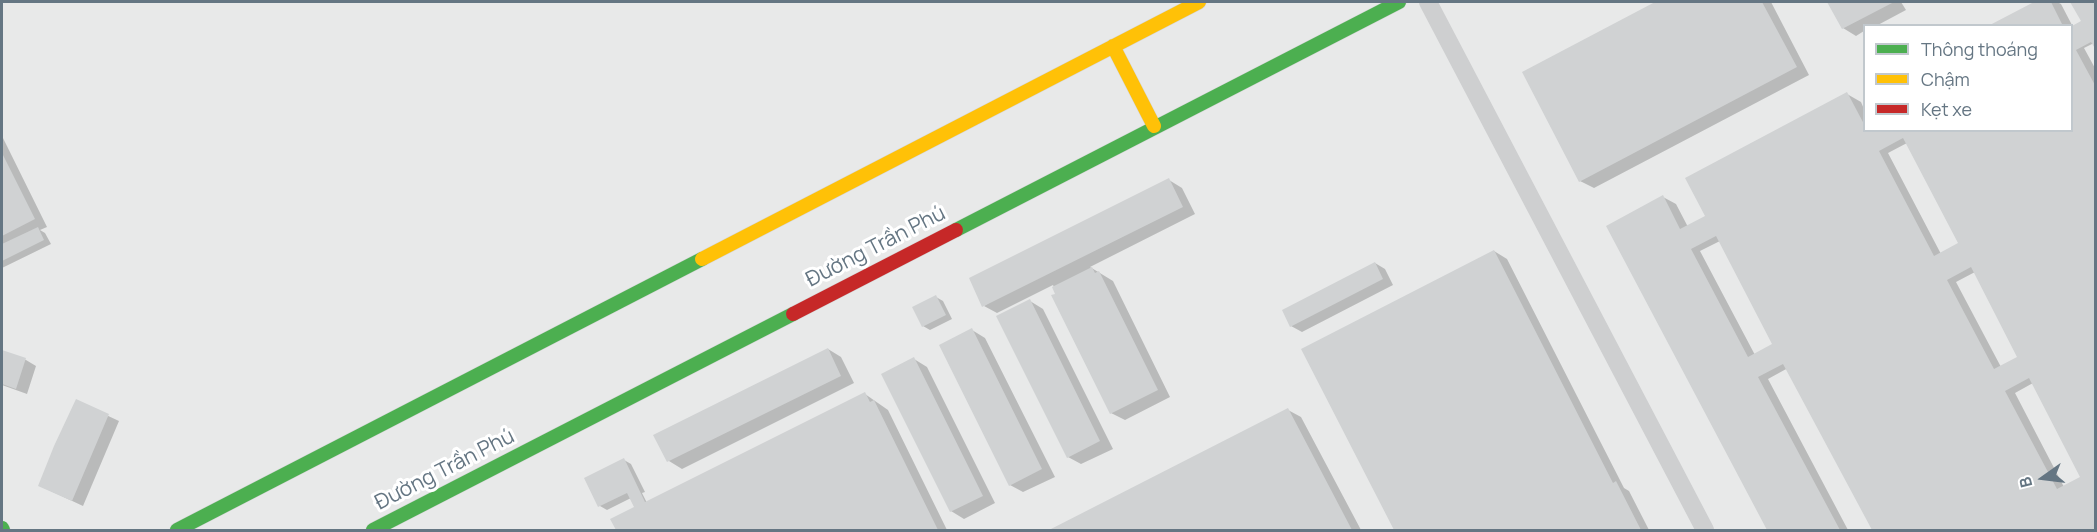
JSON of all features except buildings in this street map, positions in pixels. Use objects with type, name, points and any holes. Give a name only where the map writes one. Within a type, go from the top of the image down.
[{"type":"main road","points":[[177,531],[1200,2]]},
{"type":"main road","name":"Đường Trần Phú","points":[[373,531],[1154,126],[1399,2]]},
{"type":"main road","points":[[1113,46],[1154,126]]},
{"type":"street","points":[[1428,2],[1705,531]]},
{"type":"shaded area","points":[[2,2],[2095,2],[2095,530],[2,530]]},
{"type":"traffic: fast","points":[[956,230],[1399,2]]},
{"type":"traffic: fast","points":[[177,530],[702,259]]},
{"type":"traffic: fast","points":[[373,530],[793,314]]},
{"type":"traffic: slow","points":[[702,259],[1199,2]]},
{"type":"traffic: slow","points":[[1113,46],[1154,126]]},
{"type":"traffic: jam","points":[[793,314],[956,230]]}]
